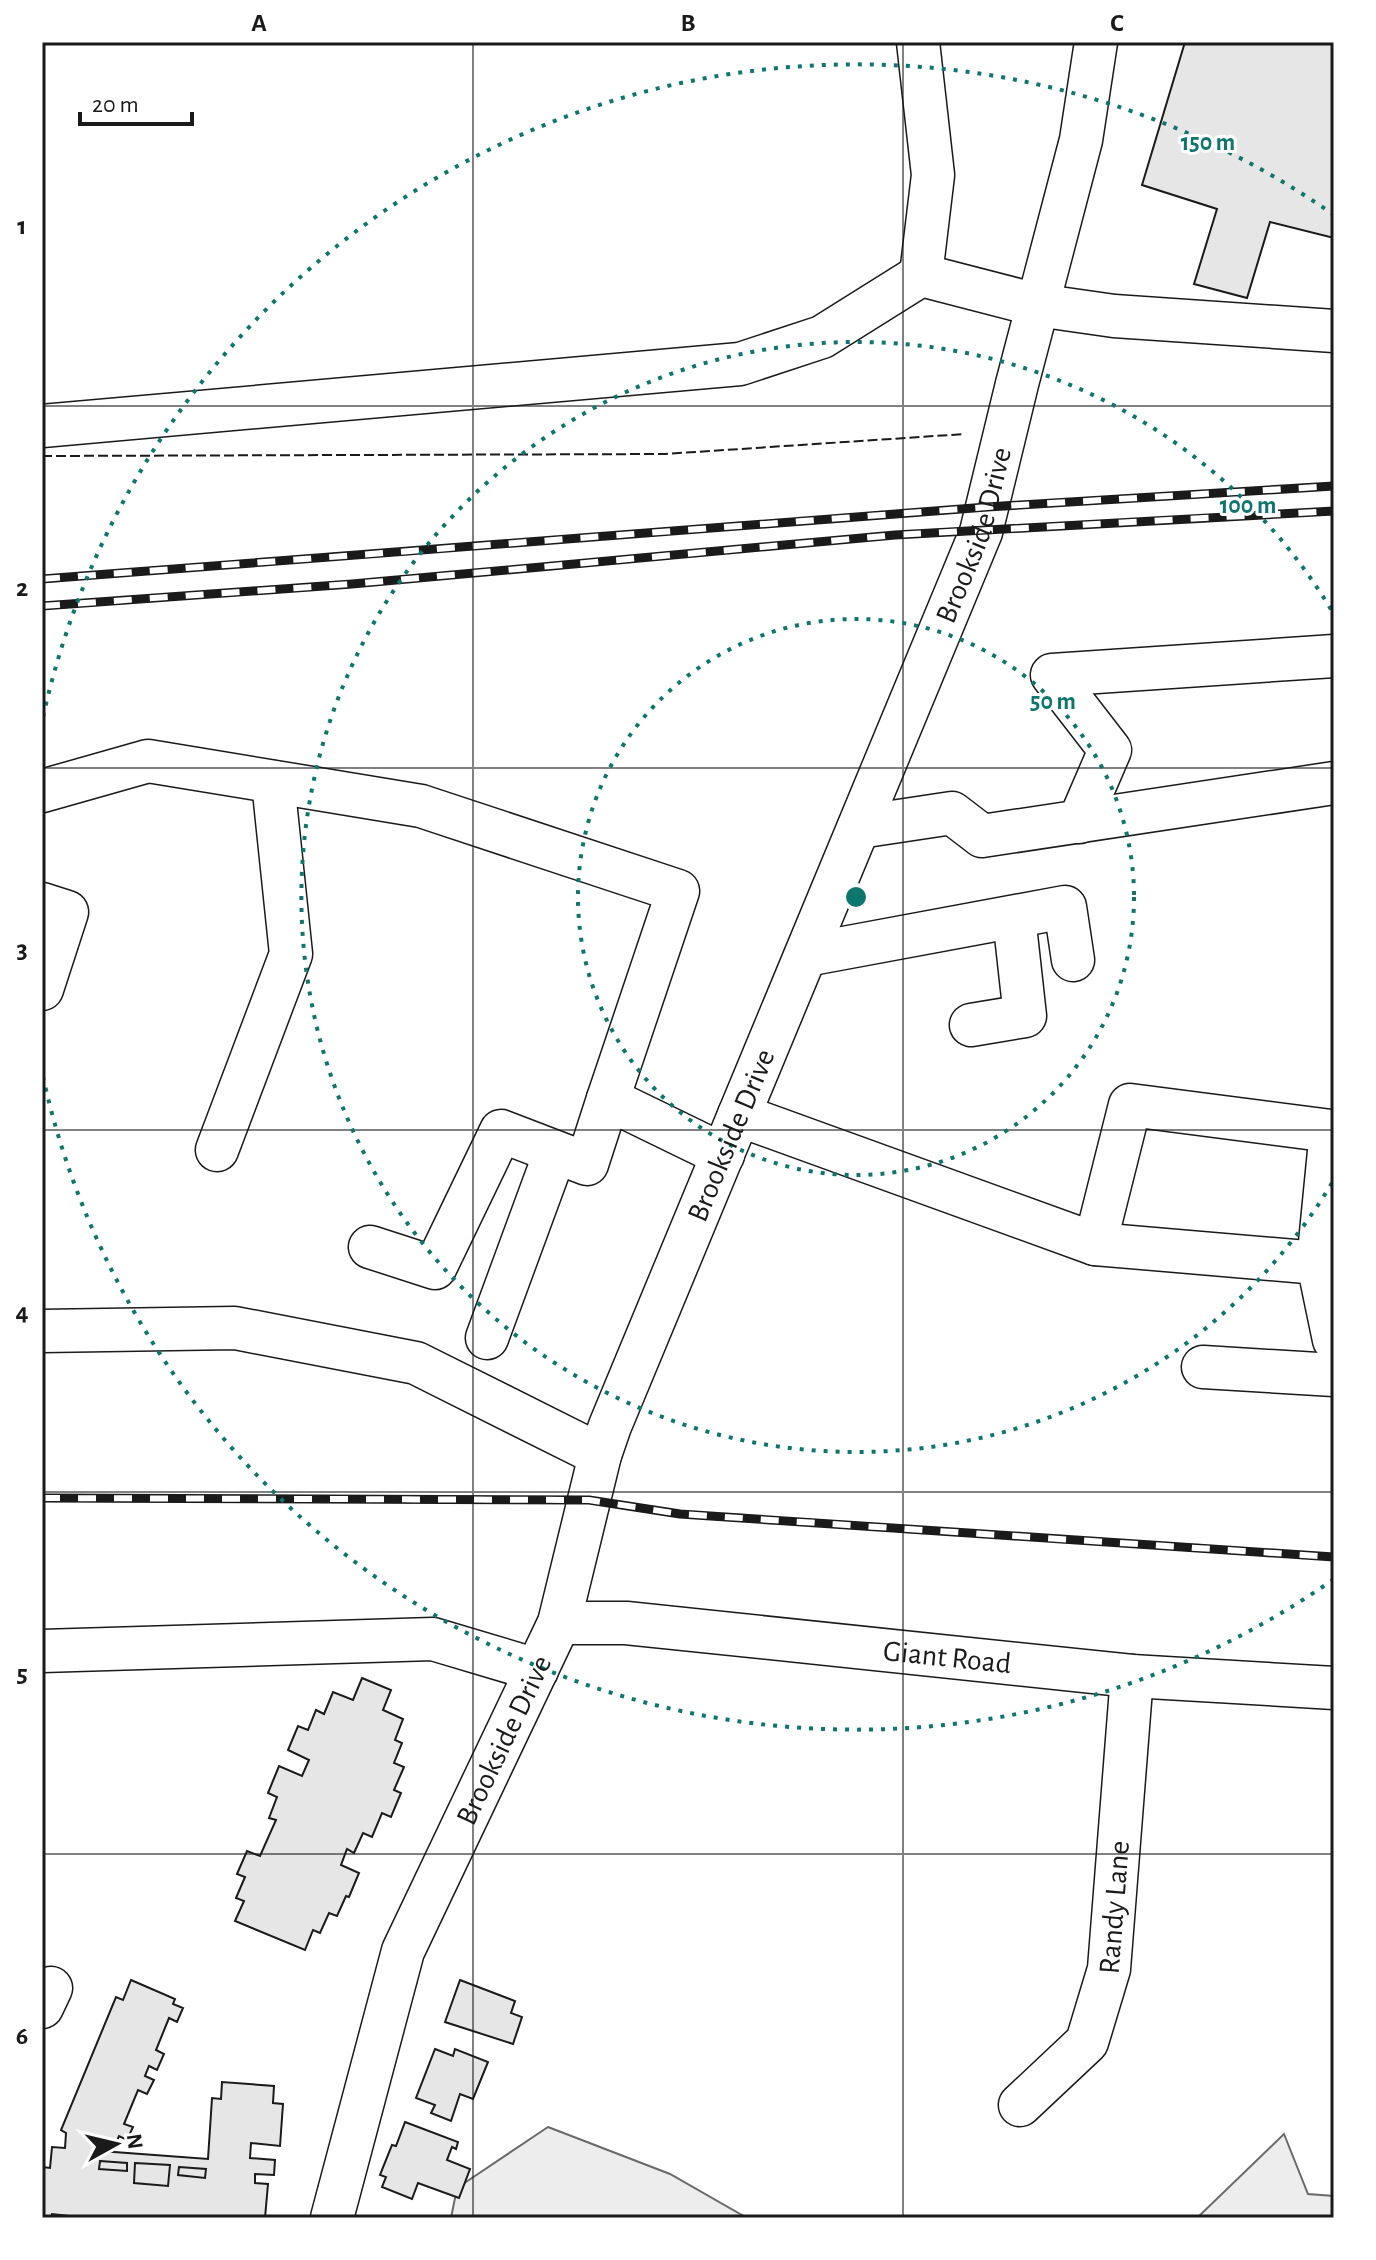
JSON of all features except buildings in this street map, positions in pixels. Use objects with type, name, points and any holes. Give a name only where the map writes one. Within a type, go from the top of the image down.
[{"type":"street","points":[[918,42],[933,175],[921,275]]},
{"type":"street","name":"Brookside Drive","points":[[332,2218],[403,1951],[559,1623],[600,1455],[981,532],[1081,140],[1096,42]]},
{"type":"street","points":[[42,426],[740,364],[822,337],[921,275],[1037,305],[1114,316],[1334,331]]},
{"type":"street","points":[[1079,822],[1110,750],[1052,675],[1334,656]]},
{"type":"street","points":[[42,791],[148,761],[421,806],[678,891],[587,1164],[501,1131],[435,1268],[370,1247]]},
{"type":"street","points":[[217,1150],[291,954],[273,782]]},
{"type":"street","points":[[859,827],[952,813],[982,836],[1334,783]]},
{"type":"street","points":[[42,904],[67,912],[42,989]]},
{"type":"street","points":[[806,955],[1065,907],[1073,960]]},
{"type":"street","points":[[971,1025],[1025,1016],[1014,917]]},
{"type":"street","points":[[608,1099],[723,1155]]},
{"type":"street","points":[[1095,1244],[1130,1105],[1331,1131],[1318,1263],[1334,1340]]},
{"type":"street","points":[[739,1115],[1095,1244],[1318,1263]]},
{"type":"street","points":[[487,1338],[555,1153]]},
{"type":"street","points":[[42,1331],[235,1328],[416,1363],[600,1455]]},
{"type":"street","points":[[1203,1367],[1334,1375]]},
{"type":"street","name":"Giant Road","points":[[559,1623],[626,1623],[1132,1676],[1334,1688]]},
{"type":"street","points":[[42,1651],[433,1639],[537,1670]]},
{"type":"street","name":"Randy Lane","points":[[1020,2105],[1087,2042],[1109,1969],[1132,1676]]},
{"type":"shaded area","points":[[548,2127],[670,2174],[747,2218],[451,2218],[457,2188]]},
{"type":"shaded area","points":[[1284,2134],[1308,2194],[1334,2196],[1334,2218],[1197,2218]]},
{"type":"railway","points":[[42,579],[987,507],[1334,486]]},
{"type":"railway","points":[[42,606],[352,584],[895,535],[1334,511]]},
{"type":"railway","points":[[42,1498],[589,1500],[680,1514],[1334,1557]]},
{"type":"fence","points":[[42,456],[665,454],[965,434]]}]
